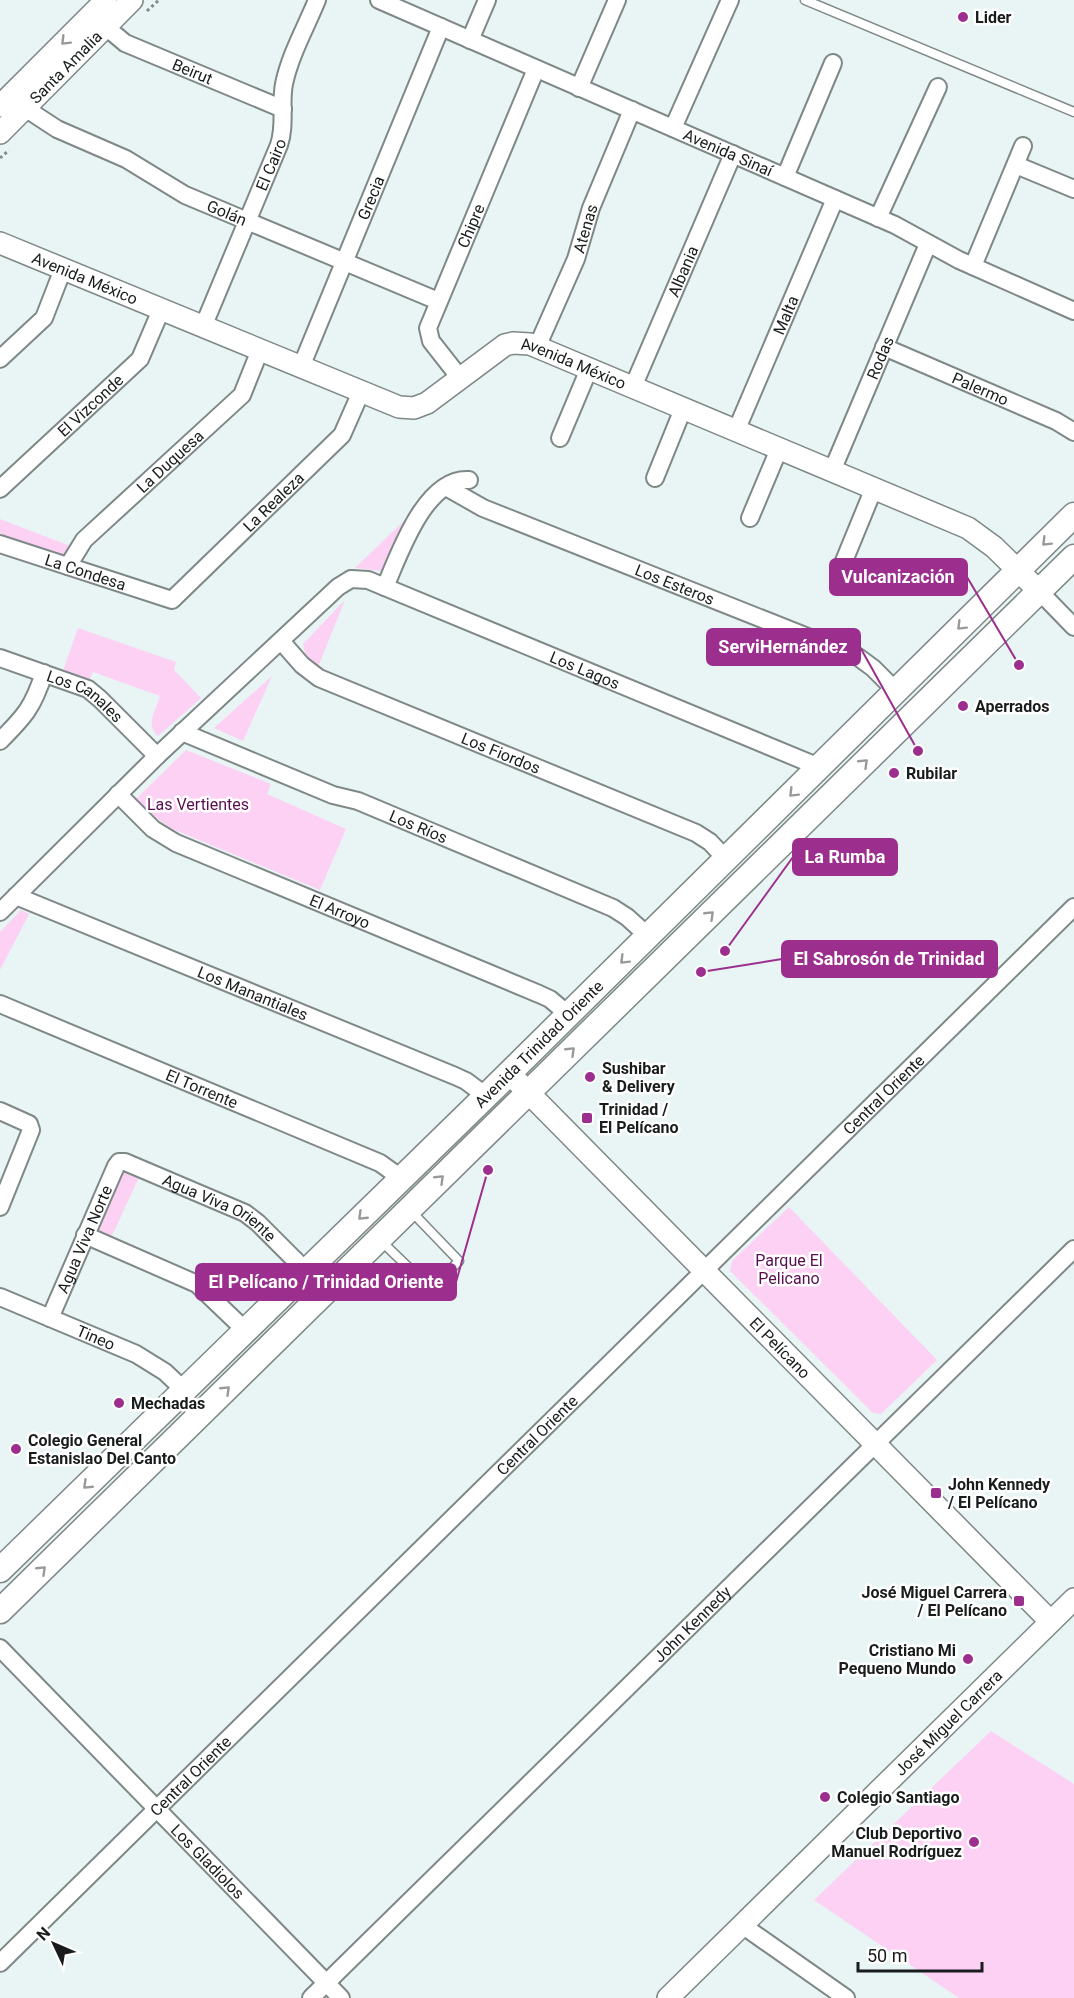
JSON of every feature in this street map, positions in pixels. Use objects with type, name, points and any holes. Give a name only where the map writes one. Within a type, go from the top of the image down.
[{"type":"main road","name":"Avenida Trinidad Oriente","points":[[0,1570],[510,1073],[1074,515]]},
{"type":"main road","name":"Avenida Trinidad Oriente","points":[[0,1611],[1074,557]]},
{"type":"street","name":"Santa Amalia","points":[[0,106],[106,0]]},
{"type":"street","name":"Santa Amalia","points":[[0,133],[132,0]]},
{"type":"street","name":"El Cairo","points":[[203,327],[282,137],[283,89],[288,68],[317,0]]},
{"type":"street","name":"Avenida Sinaí","points":[[379,0],[835,198],[973,266],[1074,311]]},
{"type":"street","points":[[470,40],[487,0]]},
{"type":"street","points":[[579,88],[617,0]]},
{"type":"street","points":[[673,128],[730,0]]},
{"type":"street","name":"Beirut","points":[[105,27],[125,43],[283,109]]},
{"type":"street","name":"Grecia","points":[[301,367],[441,27]]},
{"type":"street","points":[[785,177],[833,63]]},
{"type":"street","name":"Chipre","points":[[459,378],[429,337],[428,328],[536,69]]},
{"type":"street","points":[[878,218],[938,87]]},
{"type":"street","name":"Golán","points":[[25,108],[57,129],[126,159],[185,195],[438,301]]},
{"type":"street","name":"Atenas","points":[[537,347],[576,259],[591,208],[632,110]]},
{"type":"street","points":[[973,266],[1023,146]]},
{"type":"street","name":"Albania","points":[[633,387],[733,154]]},
{"type":"street","points":[[1016,165],[1074,189]]},
{"type":"street","name":"Malta","points":[[736,430],[835,198]]},
{"type":"street","name":"Avenida México","points":[[0,243],[399,407],[414,408],[427,403],[505,345],[522,343],[537,347],[968,528],[986,540],[1039,591]]},
{"type":"street","name":"Rodas","points":[[831,471],[928,244]]},
{"type":"street","points":[[0,359],[44,318],[63,269]]},
{"type":"street","name":"El Vizconde","points":[[0,489],[140,359],[161,310]]},
{"type":"street","name":"Palermo","points":[[884,347],[1056,421],[1074,432]]},
{"type":"street","name":"La Duquesa","points":[[69,566],[84,540],[242,395],[260,350]]},
{"type":"street","points":[[560,438],[589,369]]},
{"type":"street","name":"La Realeza","points":[[172,600],[342,435],[361,392]]},
{"type":"street","points":[[655,478],[683,409]]},
{"type":"street","points":[[750,518],[779,449]]},
{"type":"street","points":[[385,587],[418,514],[446,487],[457,481],[469,480]]},
{"type":"street","name":"Los Esteros","points":[[446,487],[483,508],[858,657],[873,668],[896,691]]},
{"type":"street","points":[[844,561],[874,488]]},
{"type":"street","name":"La Condesa","points":[[0,544],[172,600]]},
{"type":"street","name":"Los Lagos","points":[[281,641],[338,587],[351,579],[363,579],[819,767]]},
{"type":"street","points":[[1039,591],[1074,627]]},
{"type":"street","points":[[0,912],[157,756],[281,641]]},
{"type":"street","name":"Los Fiordos","points":[[281,641],[302,665],[319,678],[696,833],[710,842],[726,859]]},
{"type":"street","name":"Los Canales","points":[[0,658],[88,689],[157,756]]},
{"type":"street","points":[[0,741],[30,709],[44,673]]},
{"type":"street","name":"Los Ríos","points":[[182,732],[333,795],[358,801],[613,908],[648,936]]},
{"type":"street","name":"El Arroyo","points":[[118,794],[153,828],[176,843],[539,994],[550,999],[569,1015]]},
{"type":"street","name":"Los Manantiales","points":[[16,896],[455,1076],[486,1096]]},
{"type":"street","name":"Central Oriente","points":[[0,1963],[1074,907]]},
{"type":"street","name":"El Torrente","points":[[0,1004],[380,1163],[401,1178]]},
{"type":"street","name":"El Pelícano","points":[[510,1073],[1050,1621]]},
{"type":"street","points":[[0,1111],[31,1127],[0,1207]]},
{"type":"street","name":"Agua Viva Norte","points":[[50,1318],[119,1162]]},
{"type":"street","name":"Agua Viva Oriente","points":[[119,1162],[125,1162],[245,1213],[306,1271]]},
{"type":"street","points":[[86,1235],[197,1284],[245,1330]]},
{"type":"street","name":"John Kennedy","points":[[311,1998],[1074,1249]]},
{"type":"street","name":"Tineo","points":[[0,1297],[145,1359],[165,1372],[184,1390]]},
{"type":"street","name":"José Miguel Carrera","points":[[668,1998],[1074,1599]]},
{"type":"street","name":"Los Gladiolos","points":[[0,1648],[341,1998]]},
{"type":"street","points":[[742,1925],[846,1998]]},
{"type":"lane","points":[[805,0],[1074,112]]},
{"type":"lane","points":[[379,1239],[431,1290],[459,1260],[409,1210]]},
{"type":"green space","points":[[407,518],[383,571],[355,568]]},
{"type":"green space","points":[[0,519],[70,546],[64,560],[0,540]]},
{"type":"green space","points":[[345,600],[318,667],[305,653],[303,644]]},
{"type":"green space","points":[[78,628],[176,662],[174,670],[201,698],[158,736],[152,727],[152,722],[160,696],[93,672],[88,683],[62,674]]},
{"type":"green space","points":[[272,676],[243,741],[214,728]]},
{"type":"green space","name":"Las Vertientes","points":[[186,750],[271,784],[267,794],[346,829],[320,890],[170,828],[134,801]]},
{"type":"green space","points":[[21,910],[29,914],[0,970],[0,932]]},
{"type":"green space","points":[[126,1168],[141,1173],[110,1240],[96,1233],[117,1171]]},
{"type":"green space","name":"Parque El Pelicano","points":[[789,1207],[937,1360],[881,1414],[873,1413],[730,1271],[732,1261]]},
{"type":"green space","name":"Club Deportivo Manuel Rodríguez","points":[[991,1731],[1074,1784],[1074,1998],[959,1998],[814,1900]]},
{"type":"place","name":"Lider","points":[[963,17]]},
{"type":"place","name":"Vulcanización","points":[[1019,665]]},
{"type":"place","name":"Aperrados","points":[[963,706]]},
{"type":"place","name":"ServiHernández","points":[[918,751]]},
{"type":"place","name":"Rubilar","points":[[894,773]]},
{"type":"place","name":"La Rumba","points":[[725,951]]},
{"type":"place","name":"El Sabrosón de Trinidad","points":[[701,972]]},
{"type":"place","name":"Sushibar & Delivery","points":[[590,1077]]},
{"type":"place","name":"Trinidad / El Pelícano","points":[[587,1118]]},
{"type":"place","name":"El Pelícano / Trinidad Oriente","points":[[488,1170]]},
{"type":"place","name":"Mechadas","points":[[119,1403]]},
{"type":"place","name":"Colegio General Estanislao Del Canto","points":[[16,1449]]},
{"type":"place","name":"John Kennedy / El Pelícano","points":[[936,1493]]},
{"type":"place","name":"José Miguel Carrera / El Pelícano","points":[[1019,1601]]},
{"type":"place","name":"Cristiano Mi Pequeno Mundo","points":[[968,1659]]},
{"type":"place","name":"Colegio Santiago","points":[[825,1797]]},
{"type":"place","name":"Club Deportivo Manuel Rodríguez","points":[[974,1842]]}]
